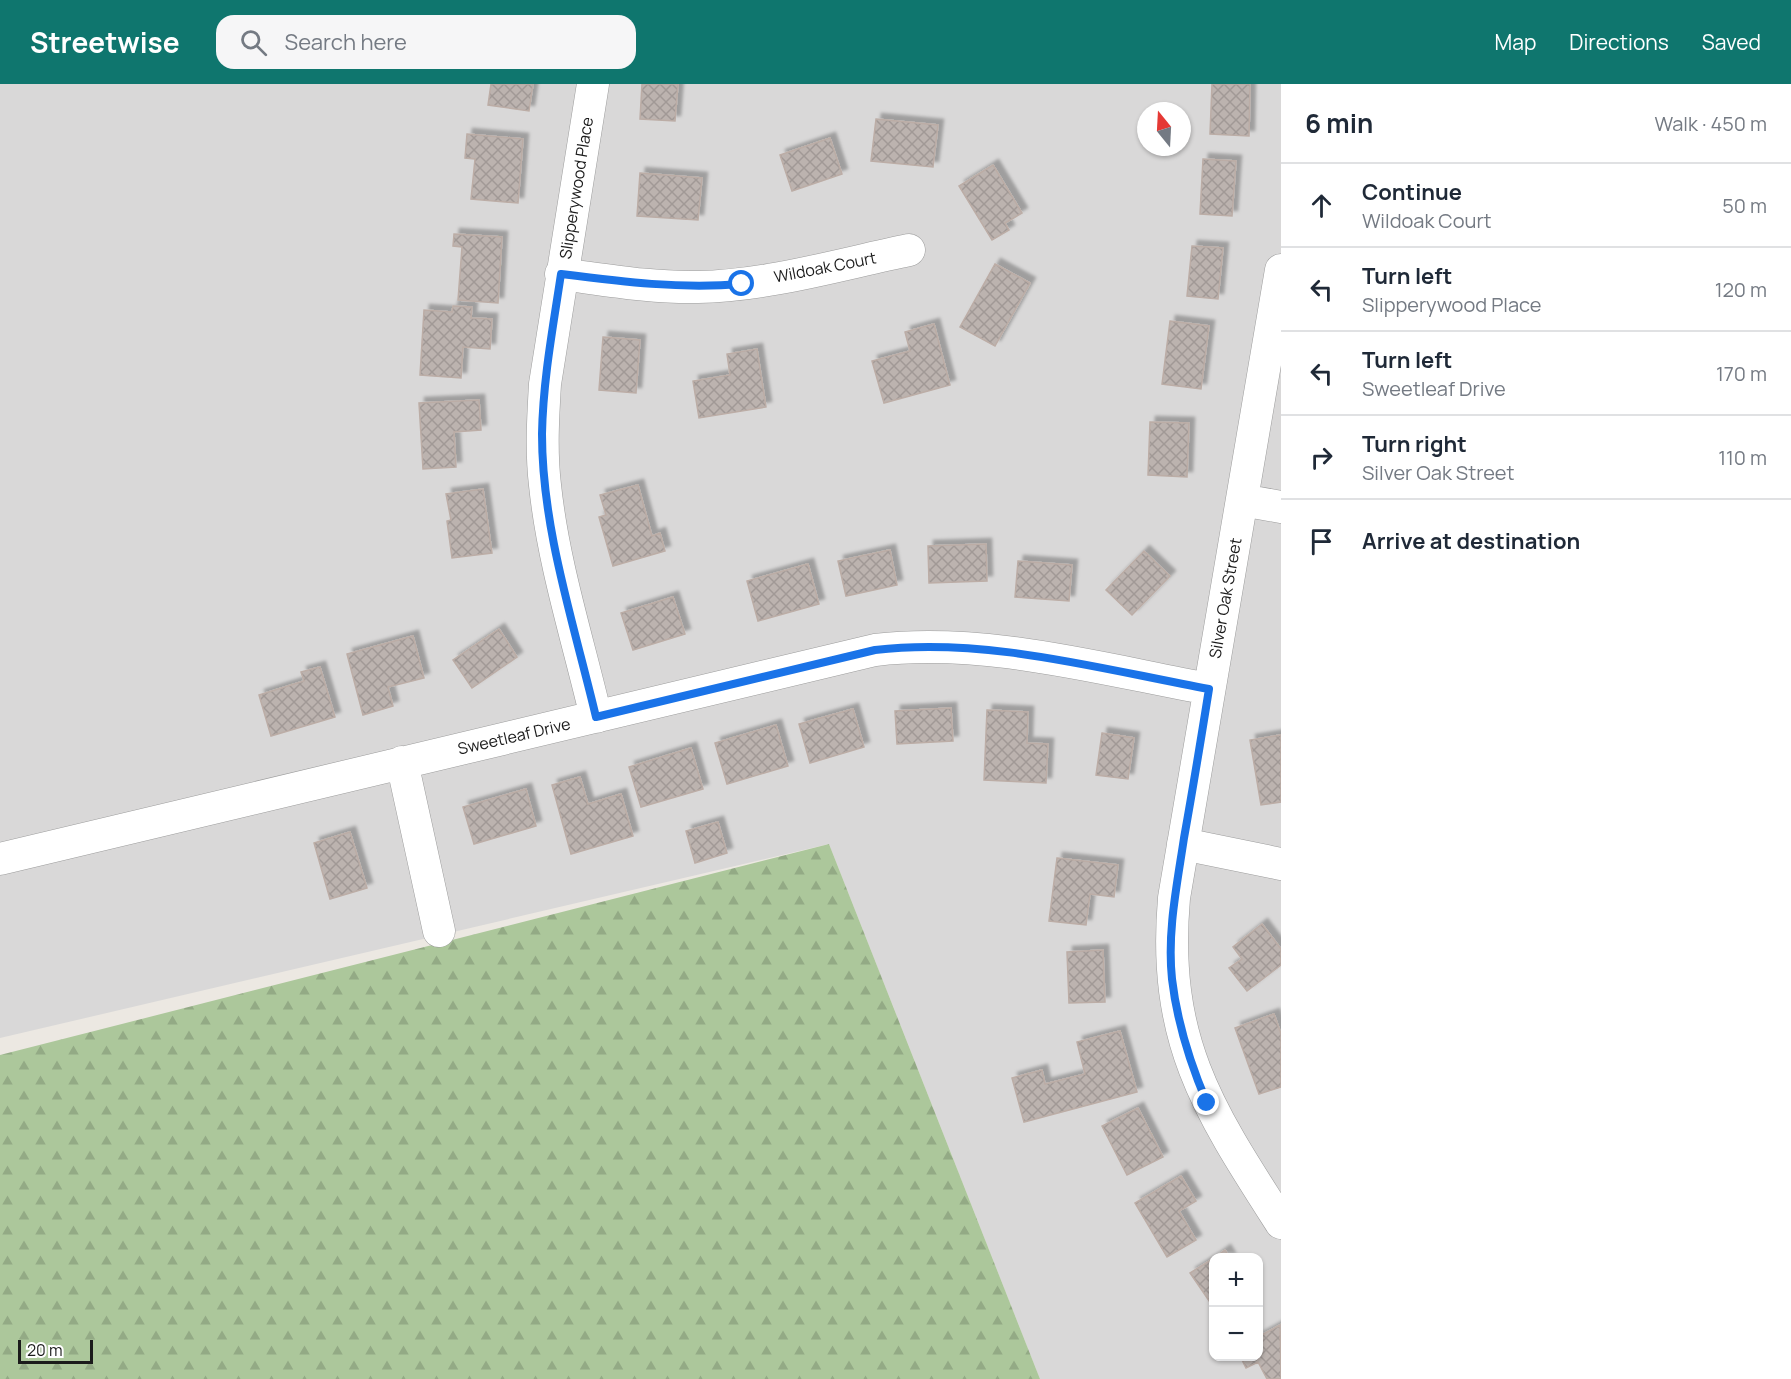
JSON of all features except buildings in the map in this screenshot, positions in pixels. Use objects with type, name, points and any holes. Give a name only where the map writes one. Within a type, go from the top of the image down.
[{"type":"street","name":"Slipperywood Place","points":[[593,84],[561,274],[545,384],[542,434],[545,484],[552,534],[596,717]]},
{"type":"street","name":"Wildoak Court","points":[[561,274],[654,286],[699,287],[742,284],[909,250]]},
{"type":"street","name":"Silver Oak Street","points":[[1281,270],[1183,844],[1171,938],[1172,978],[1179,1018],[1192,1068],[1207,1103],[1281,1223]]},
{"type":"street","points":[[1242,500],[1281,507]]},
{"type":"street","name":"Sweetleaf Drive","points":[[0,859],[875,650],[913,646],[950,646],[1035,657],[1209,689]]},
{"type":"street","points":[[402,762],[439,931]]},
{"type":"street","points":[[1183,844],[1281,864]]},
{"type":"shaded area","points":[[0,84],[1281,84],[1281,1379],[1040,1379],[829,844],[0,1038]]},
{"type":"green space","points":[[829,844],[1040,1379],[0,1379],[0,1055]]},
{"type":"route","points":[[742,284],[699,287],[654,286],[561,274],[545,384],[542,434],[545,484],[552,534],[596,717],[875,650],[913,646],[950,646],[1035,657],[1209,689],[1174,898],[1171,938],[1172,978],[1179,1018],[1192,1068],[1207,1103]]}]
